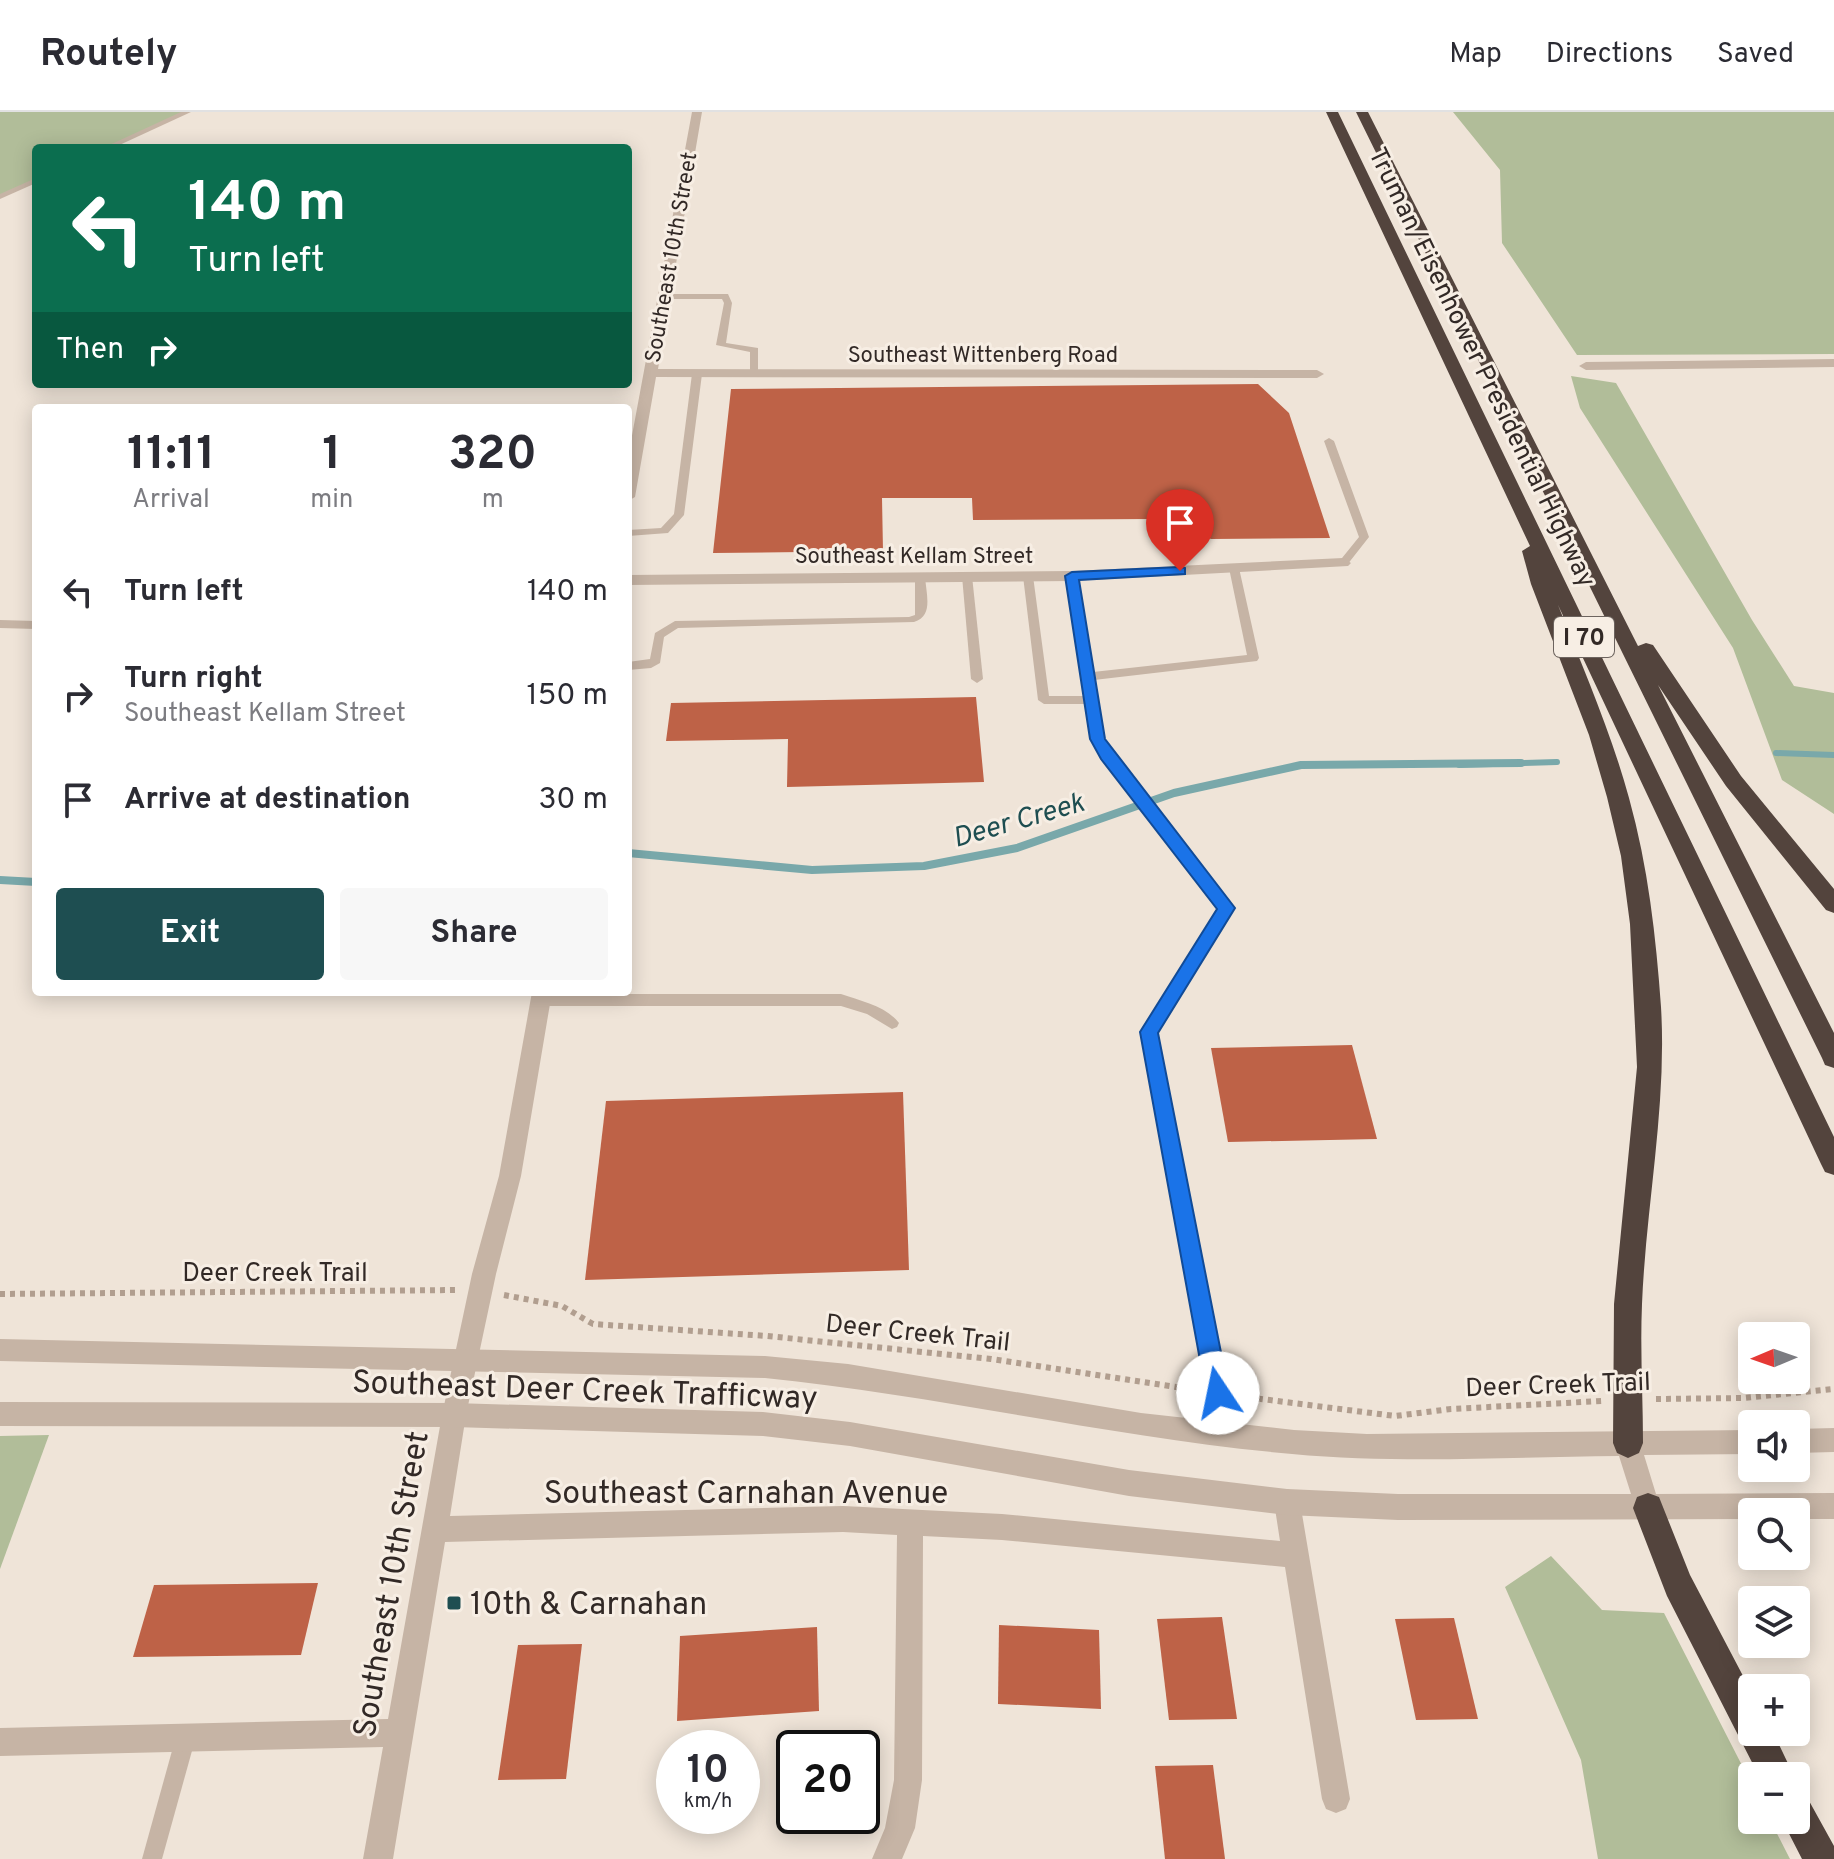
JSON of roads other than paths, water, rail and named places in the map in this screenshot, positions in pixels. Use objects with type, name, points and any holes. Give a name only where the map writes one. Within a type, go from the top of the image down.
[{"type":"highway","name":"Truman/Eisenhower Presidential Highway","points":[[1332,112],[1834,1164]]},
{"type":"highway","name":"Truman/Eisenhower Presidential Highway","points":[[1363,113],[1834,1058]]},
{"type":"highway","points":[[1516,494],[1540,584],[1594,721],[1618,797],[1632,856],[1642,924],[1650,1067],[1628,1304],[1628,1443]]},
{"type":"highway","points":[[1583,557],[1700,735],[1834,904]]},
{"type":"highway","points":[[1648,1508],[1678,1585],[1738,1701]]},
{"type":"highway","points":[[1808,1834],[1821,1859]]},
{"type":"street","name":"Southeast 10th Street","points":[[632,473],[697,112]]},
{"type":"street","points":[[1586,366],[1834,363]]},
{"type":"street","name":"Southeast Wittenberg Road","points":[[649,373],[1317,374]]},
{"type":"street","name":"Southeast Kellam Street","points":[[632,580],[1072,576],[1343,563]]},
{"type":"street","name":"Southeast 10th Street","points":[[378,1859],[397,1733],[454,1415],[480,1293],[510,1176],[541,996]]},
{"type":"street","name":"Southeast Deer Creek Trafficway","points":[[0,1350],[779,1368],[848,1375],[1226,1437],[1367,1446],[1738,1442]]},
{"type":"street","name":"Southeast Deer Creek Trafficway","points":[[0,1414],[454,1415],[763,1424],[850,1434],[1129,1483],[1287,1502],[1398,1507],[1834,1506]]},
{"type":"street","points":[[1810,1441],[1834,1440]]},
{"type":"street","points":[[1628,1443],[1648,1508]]},
{"type":"street","points":[[1287,1502],[1336,1799]]},
{"type":"street","name":"Southeast Carnahan Avenue","points":[[436,1529],[843,1519],[1295,1555]]},
{"type":"street","points":[[887,1859],[900,1828],[908,1780],[910,1522]]},
{"type":"street","points":[[0,1742],[397,1733]]},
{"type":"lane","points":[[116,144],[187,112]]},
{"type":"lane","points":[[0,197],[32,182]]},
{"type":"lane","points":[[663,296],[725,296],[728,303],[721,345],[755,350],[755,374]]},
{"type":"lane","points":[[632,533],[664,531],[679,515],[697,374]]},
{"type":"lane","points":[[1329,441],[1364,537],[1343,563]]},
{"type":"lane","points":[[1086,677],[1253,658],[1234,568]]},
{"type":"lane","points":[[632,666],[651,664],[656,660],[659,636],[675,625],[910,620],[919,617],[922,612],[920,576]]},
{"type":"lane","points":[[967,576],[977,679]]},
{"type":"lane","points":[[1028,576],[1044,700],[1089,700]]},
{"type":"lane","points":[[1072,576],[1089,700],[1098,739],[1106,755],[1227,908],[1149,1032],[1226,1437]]},
{"type":"lane","points":[[0,624],[32,625]]},
{"type":"lane","points":[[541,996],[841,1000],[872,1010],[892,1023]]},
{"type":"lane","points":[[152,1859],[185,1740]]},
{"type":"waterway","name":"Deer Creek","points":[[1776,753],[1834,755]]},
{"type":"waterway","name":"Deer Creek","points":[[1459,765],[1557,762]]},
{"type":"waterway","name":"Deer Creek","points":[[1301,765],[1521,763]]},
{"type":"waterway","name":"Deer Creek","points":[[632,853],[812,870],[924,866],[1017,848],[1174,793],[1301,765]]},
{"type":"waterway","name":"Deer Creek","points":[[1301,765],[1324,765]]},
{"type":"waterway","name":"Deer Creek","points":[[0,880],[32,882]]},
{"type":"place","name":"10th & Carnahan","points":[[454,1603]]}]
